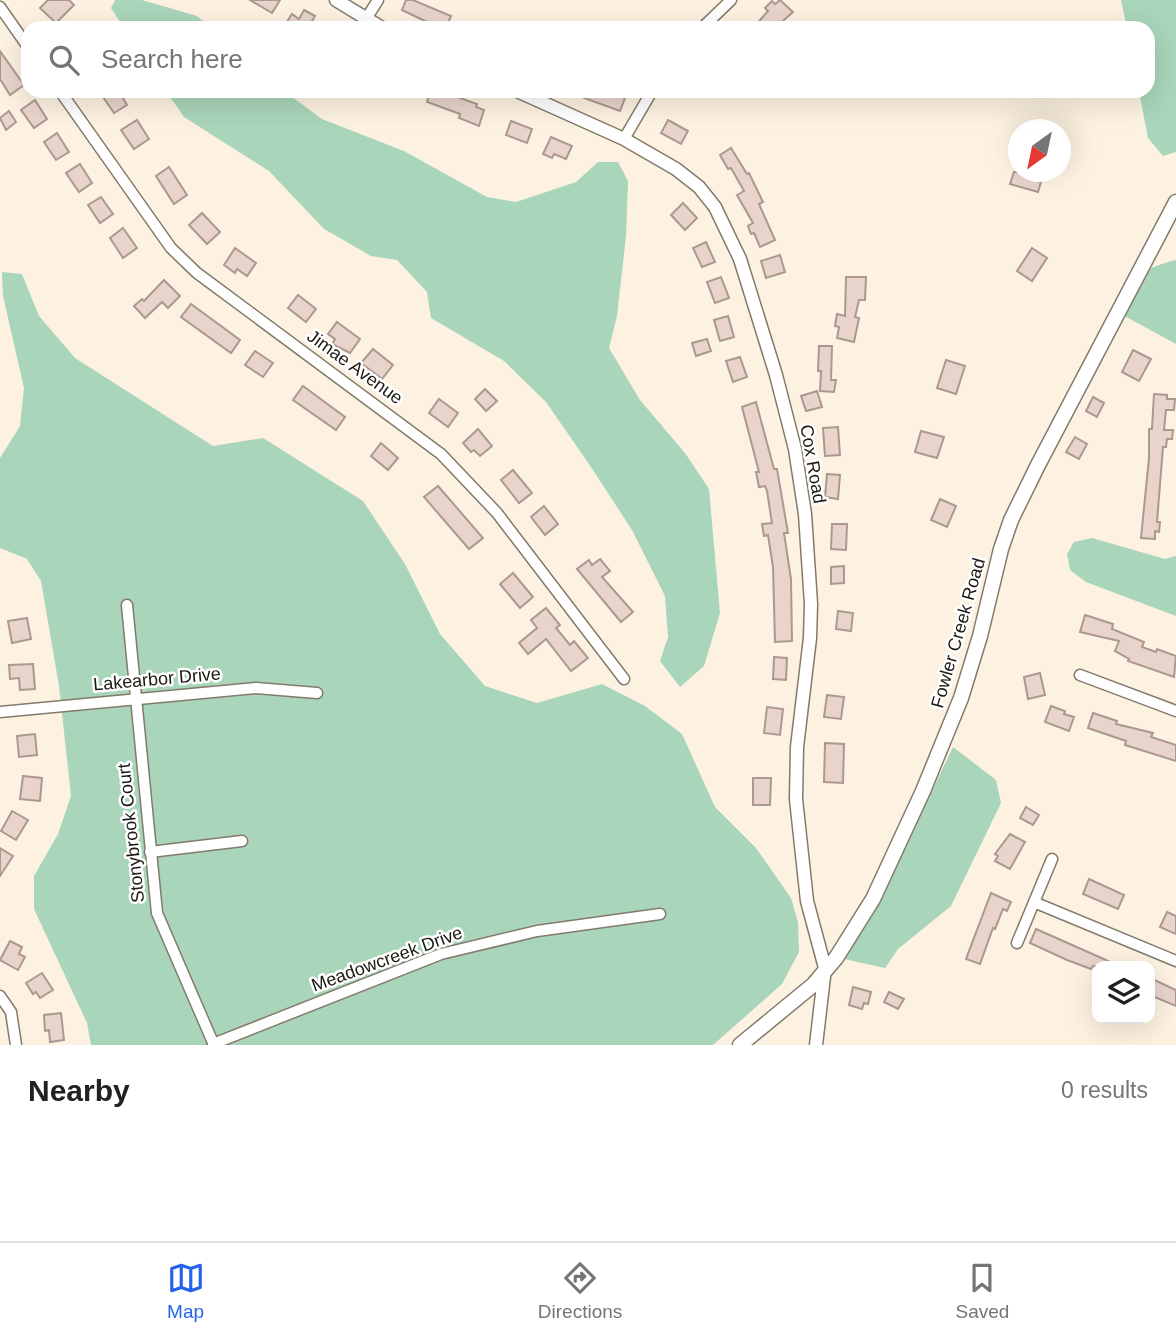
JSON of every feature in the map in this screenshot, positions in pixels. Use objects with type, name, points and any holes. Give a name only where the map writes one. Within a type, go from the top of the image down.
[{"type":"main road","name":"Fowler Creek Road","points":[[740,1045],[813,985],[845,944],[873,899],[945,741],[980,636],[1001,550],[1019,503],[1176,202]]},
{"type":"street","points":[[6,0],[0,7],[21,37]]},
{"type":"street","points":[[336,0],[370,21]]},
{"type":"street","points":[[366,19],[378,0]]},
{"type":"street","points":[[709,21],[731,0]]},
{"type":"street","name":"Jimae Avenue","points":[[65,98],[171,248],[197,273],[441,454],[496,513],[624,679]]},
{"type":"street","name":"Cox Road","points":[[533,98],[624,139],[676,169],[699,187],[715,207],[740,259],[776,375],[795,449],[806,526],[811,604],[810,638],[797,747],[796,799],[805,891],[825,968]]},
{"type":"street","points":[[624,139],[648,98]]},
{"type":"street","name":"Stonybrook Court","points":[[127,605],[134,699],[157,914],[213,1044]]},
{"type":"street","points":[[1080,675],[1176,711]]},
{"type":"street","name":"Lakearbor Drive","points":[[0,712],[256,688],[317,693]]},
{"type":"street","points":[[150,852],[242,841]]},
{"type":"street","points":[[1017,943],[1036,903],[1052,859]]},
{"type":"street","points":[[1036,903],[1176,961]]},
{"type":"street","name":"Meadowcreek Drive","points":[[213,1044],[441,954],[537,931],[660,914]]},
{"type":"street","points":[[816,1045],[825,968]]},
{"type":"street","points":[[0,996],[11,1012],[16,1045]]},
{"type":"green space","points":[[115,0],[142,0],[197,16],[203,21],[119,21],[111,8]]},
{"type":"green space","points":[[1121,0],[1176,0],[1176,152],[1163,156],[1148,138],[1140,98],[1155,98],[1155,21],[1126,21]]},
{"type":"green space","points":[[171,98],[294,98],[322,119],[404,151],[487,197],[516,202],[576,182],[598,162],[618,162],[628,181],[626,236],[617,316],[609,348],[640,400],[685,453],[709,489],[720,613],[704,666],[680,687],[660,661],[668,637],[665,596],[632,530],[546,402],[504,361],[431,318],[427,292],[397,260],[371,256],[324,229],[269,171],[184,117]]},
{"type":"green space","points":[[1176,260],[1176,344],[1119,313],[1139,277],[1153,268]]},
{"type":"green space","points":[[2,272],[22,274],[39,316],[75,358],[213,446],[263,438],[363,501],[405,564],[440,634],[485,686],[537,703],[602,684],[645,706],[682,734],[715,807],[756,848],[791,898],[798,922],[799,952],[782,984],[713,1045],[91,1045],[87,1023],[34,909],[34,876],[58,834],[71,796],[59,686],[41,581],[27,559],[0,548],[0,458],[20,426],[24,388],[3,296]]},
{"type":"green space","points":[[1092,538],[1165,559],[1176,556],[1176,616],[1086,582],[1070,570],[1067,554],[1074,542]]},
{"type":"green space","points":[[953,747],[996,780],[1001,803],[951,906],[898,949],[885,968],[844,959],[871,918]]},
{"type":"building","points":[[48,0],[69,0],[74,5],[58,21],[54,21],[40,8]]},
{"type":"building","points":[[250,0],[280,0],[272,13]]},
{"type":"building","points":[[406,0],[413,0],[451,16],[449,21],[425,21],[402,10]]},
{"type":"building","points":[[780,0],[793,12],[783,21],[759,21],[768,11],[765,8],[772,1],[775,4]]},
{"type":"building","points":[[304,10],[315,16],[312,21],[288,21],[292,14],[299,19]]},
{"type":"building","points":[[0,51],[21,81],[21,87],[10,95],[0,79]]},
{"type":"building","points":[[104,98],[123,98],[127,105],[114,113]]},
{"type":"building","points":[[428,98],[460,98],[477,104],[476,107],[484,110],[479,126],[459,118],[460,114],[427,102]]},
{"type":"building","points":[[584,98],[625,98],[620,111]]},
{"type":"building","points":[[35,100],[47,119],[34,128],[21,110]]},
{"type":"building","points":[[9,111],[16,122],[6,130],[0,118]]},
{"type":"building","points":[[137,120],[149,139],[134,149],[121,130]]},
{"type":"building","points":[[668,120],[688,131],[681,144],[661,133]]},
{"type":"building","points":[[511,121],[532,129],[527,143],[506,135]]},
{"type":"building","points":[[57,133],[69,152],[56,160],[44,142]]},
{"type":"building","points":[[551,137],[572,146],[566,159],[554,154],[552,158],[543,154]]},
{"type":"building","points":[[731,148],[747,174],[749,173],[763,202],[759,204],[775,240],[760,247],[748,226],[753,223],[737,195],[744,191],[720,155]]},
{"type":"building","points":[[80,164],[92,183],[79,192],[66,173]]},
{"type":"building","points":[[169,167],[187,195],[174,204],[156,176]]},
{"type":"building","points":[[1011,182],[1041,182],[1038,192],[1010,184]]},
{"type":"building","points":[[101,197],[113,214],[100,223],[88,205]]},
{"type":"building","points":[[683,203],[697,218],[685,230],[671,215]]},
{"type":"building","points":[[202,213],[220,232],[207,244],[189,225]]},
{"type":"building","points":[[123,228],[137,248],[123,258],[110,238]]},
{"type":"building","points":[[706,242],[715,262],[702,267],[693,248]]},
{"type":"building","points":[[235,248],[256,263],[247,276],[237,269],[235,273],[224,265]]},
{"type":"building","points":[[1032,248],[1047,258],[1032,281],[1017,271]]},
{"type":"building","points":[[780,255],[785,272],[766,278],[761,261]]},
{"type":"building","points":[[721,277],[729,298],[715,303],[707,282]]},
{"type":"building","points":[[846,277],[866,277],[865,300],[859,300],[855,317],[859,318],[854,342],[837,338],[839,327],[835,326],[837,314],[845,316]]},
{"type":"building","points":[[164,280],[180,296],[168,308],[162,302],[145,318],[134,306],[142,299],[144,301]]},
{"type":"building","points":[[298,295],[316,309],[306,322],[288,308]]},
{"type":"building","points":[[191,304],[240,340],[231,353],[181,317]]},
{"type":"building","points":[[728,316],[734,337],[720,341],[714,320]]},
{"type":"building","points":[[337,322],[360,339],[350,353],[332,344],[335,339],[328,334]]},
{"type":"building","points":[[707,339],[711,351],[696,356],[692,343]]},
{"type":"building","points":[[819,346],[832,346],[831,380],[836,380],[834,392],[820,391]]},
{"type":"building","points":[[373,349],[393,365],[382,379],[361,363]]},
{"type":"building","points":[[1133,350],[1151,359],[1139,381],[1122,372]]},
{"type":"building","points":[[255,351],[273,363],[263,377],[245,365]]},
{"type":"building","points":[[740,357],[747,377],[733,382],[726,361]]},
{"type":"building","points":[[946,360],[965,366],[956,394],[937,388]]},
{"type":"building","points":[[303,386],[345,417],[336,430],[293,400]]},
{"type":"building","points":[[485,389],[497,401],[486,411],[475,399]]},
{"type":"building","points":[[817,391],[822,407],[806,411],[801,396]]},
{"type":"building","points":[[1154,394],[1175,399],[1174,410],[1166,410],[1164,430],[1173,430],[1172,439],[1167,439],[1166,447],[1163,447],[1157,522],[1160,522],[1159,532],[1155,531],[1155,539],[1141,538]]},
{"type":"building","points":[[1093,397],[1104,403],[1097,417],[1086,411]]},
{"type":"building","points":[[439,399],[458,413],[448,427],[429,413]]},
{"type":"building","points":[[756,402],[774,469],[777,469],[788,533],[784,533],[791,579],[792,641],[775,642],[773,567],[768,535],[764,536],[762,524],[772,523],[767,491],[765,486],[759,487],[756,472],[759,472],[742,407]]},
{"type":"building","points":[[838,427],[840,455],[825,456],[823,428]]},
{"type":"building","points":[[478,429],[492,446],[480,456],[474,450],[471,452],[463,443]]},
{"type":"building","points":[[921,431],[944,437],[937,458],[915,452]]},
{"type":"building","points":[[1075,437],[1087,444],[1079,459],[1066,452]]},
{"type":"building","points":[[381,443],[398,458],[388,470],[371,456]]},
{"type":"building","points":[[513,470],[532,493],[519,503],[501,480]]},
{"type":"building","points":[[827,474],[840,475],[838,499],[825,497]]},
{"type":"building","points":[[438,486],[483,538],[469,549],[424,497]]},
{"type":"building","points":[[940,499],[956,506],[947,527],[931,520]]},
{"type":"building","points":[[544,506],[558,524],[545,535],[531,517]]},
{"type":"building","points":[[832,524],[847,524],[846,550],[831,549]]},
{"type":"building","points":[[600,559],[610,571],[602,577],[633,612],[621,622],[577,569],[589,560],[592,565]]},
{"type":"building","points":[[844,566],[844,583],[831,584],[831,567]]},
{"type":"building","points":[[513,573],[533,597],[520,608],[500,584]]},
{"type":"building","points":[[546,608],[560,625],[556,628],[570,645],[574,641],[588,658],[571,671],[546,639],[528,654],[519,643],[537,628],[531,620]]},
{"type":"building","points":[[838,611],[853,613],[851,631],[836,629]]},
{"type":"building","points":[[1085,615],[1113,624],[1112,629],[1144,642],[1142,647],[1176,656],[1174,677],[1128,661],[1129,659],[1115,651],[1119,641],[1080,632]]},
{"type":"building","points":[[27,618],[31,639],[12,643],[8,621]]},
{"type":"building","points":[[774,657],[787,658],[786,680],[773,679]]},
{"type":"building","points":[[33,664],[35,689],[20,690],[19,678],[10,679],[9,665]]},
{"type":"building","points":[[1040,673],[1045,695],[1028,699],[1024,677]]},
{"type":"building","points":[[827,695],[844,697],[841,719],[824,717]]},
{"type":"building","points":[[1051,706],[1074,717],[1069,731],[1045,722]]},
{"type":"building","points":[[767,707],[783,709],[780,735],[764,733]]},
{"type":"building","points":[[1093,713],[1117,721],[1116,724],[1153,733],[1151,737],[1176,745],[1176,761],[1125,745],[1126,741],[1088,728]]},
{"type":"building","points":[[35,734],[37,755],[19,757],[17,736]]},
{"type":"building","points":[[825,743],[844,744],[843,783],[824,782]]},
{"type":"building","points":[[23,776],[42,778],[40,801],[20,799]]},
{"type":"building","points":[[753,778],[771,778],[770,805],[753,805]]},
{"type":"building","points":[[1026,807],[1039,815],[1033,825],[1020,818]]},
{"type":"building","points":[[12,811],[28,820],[16,840],[1,831]]},
{"type":"building","points":[[1010,834],[1025,842],[1010,869],[995,861],[998,856],[995,854]]},
{"type":"building","points":[[0,848],[13,856],[0,876]]},
{"type":"building","points":[[1089,879],[1124,895],[1118,909],[1083,894]]},
{"type":"building","points":[[991,893],[1011,902],[1007,911],[1003,909],[995,929],[993,928],[980,964],[966,959]]},
{"type":"building","points":[[1167,912],[1176,916],[1176,934],[1160,927]]},
{"type":"building","points":[[1036,929],[1108,961],[1092,961],[1091,969],[1030,943]]},
{"type":"building","points":[[10,941],[22,947],[19,954],[25,957],[18,970],[0,960]]},
{"type":"building","points":[[42,973],[53,990],[40,998],[36,992],[33,994],[26,983]]},
{"type":"building","points":[[1155,980],[1176,990],[1176,1006],[1155,997]]},
{"type":"building","points":[[853,987],[871,992],[868,1004],[864,1003],[862,1009],[849,1005]]},
{"type":"building","points":[[889,992],[904,999],[898,1009],[884,1002]]},
{"type":"building","points":[[61,1013],[64,1040],[50,1042],[49,1030],[45,1031],[44,1015]]}]
